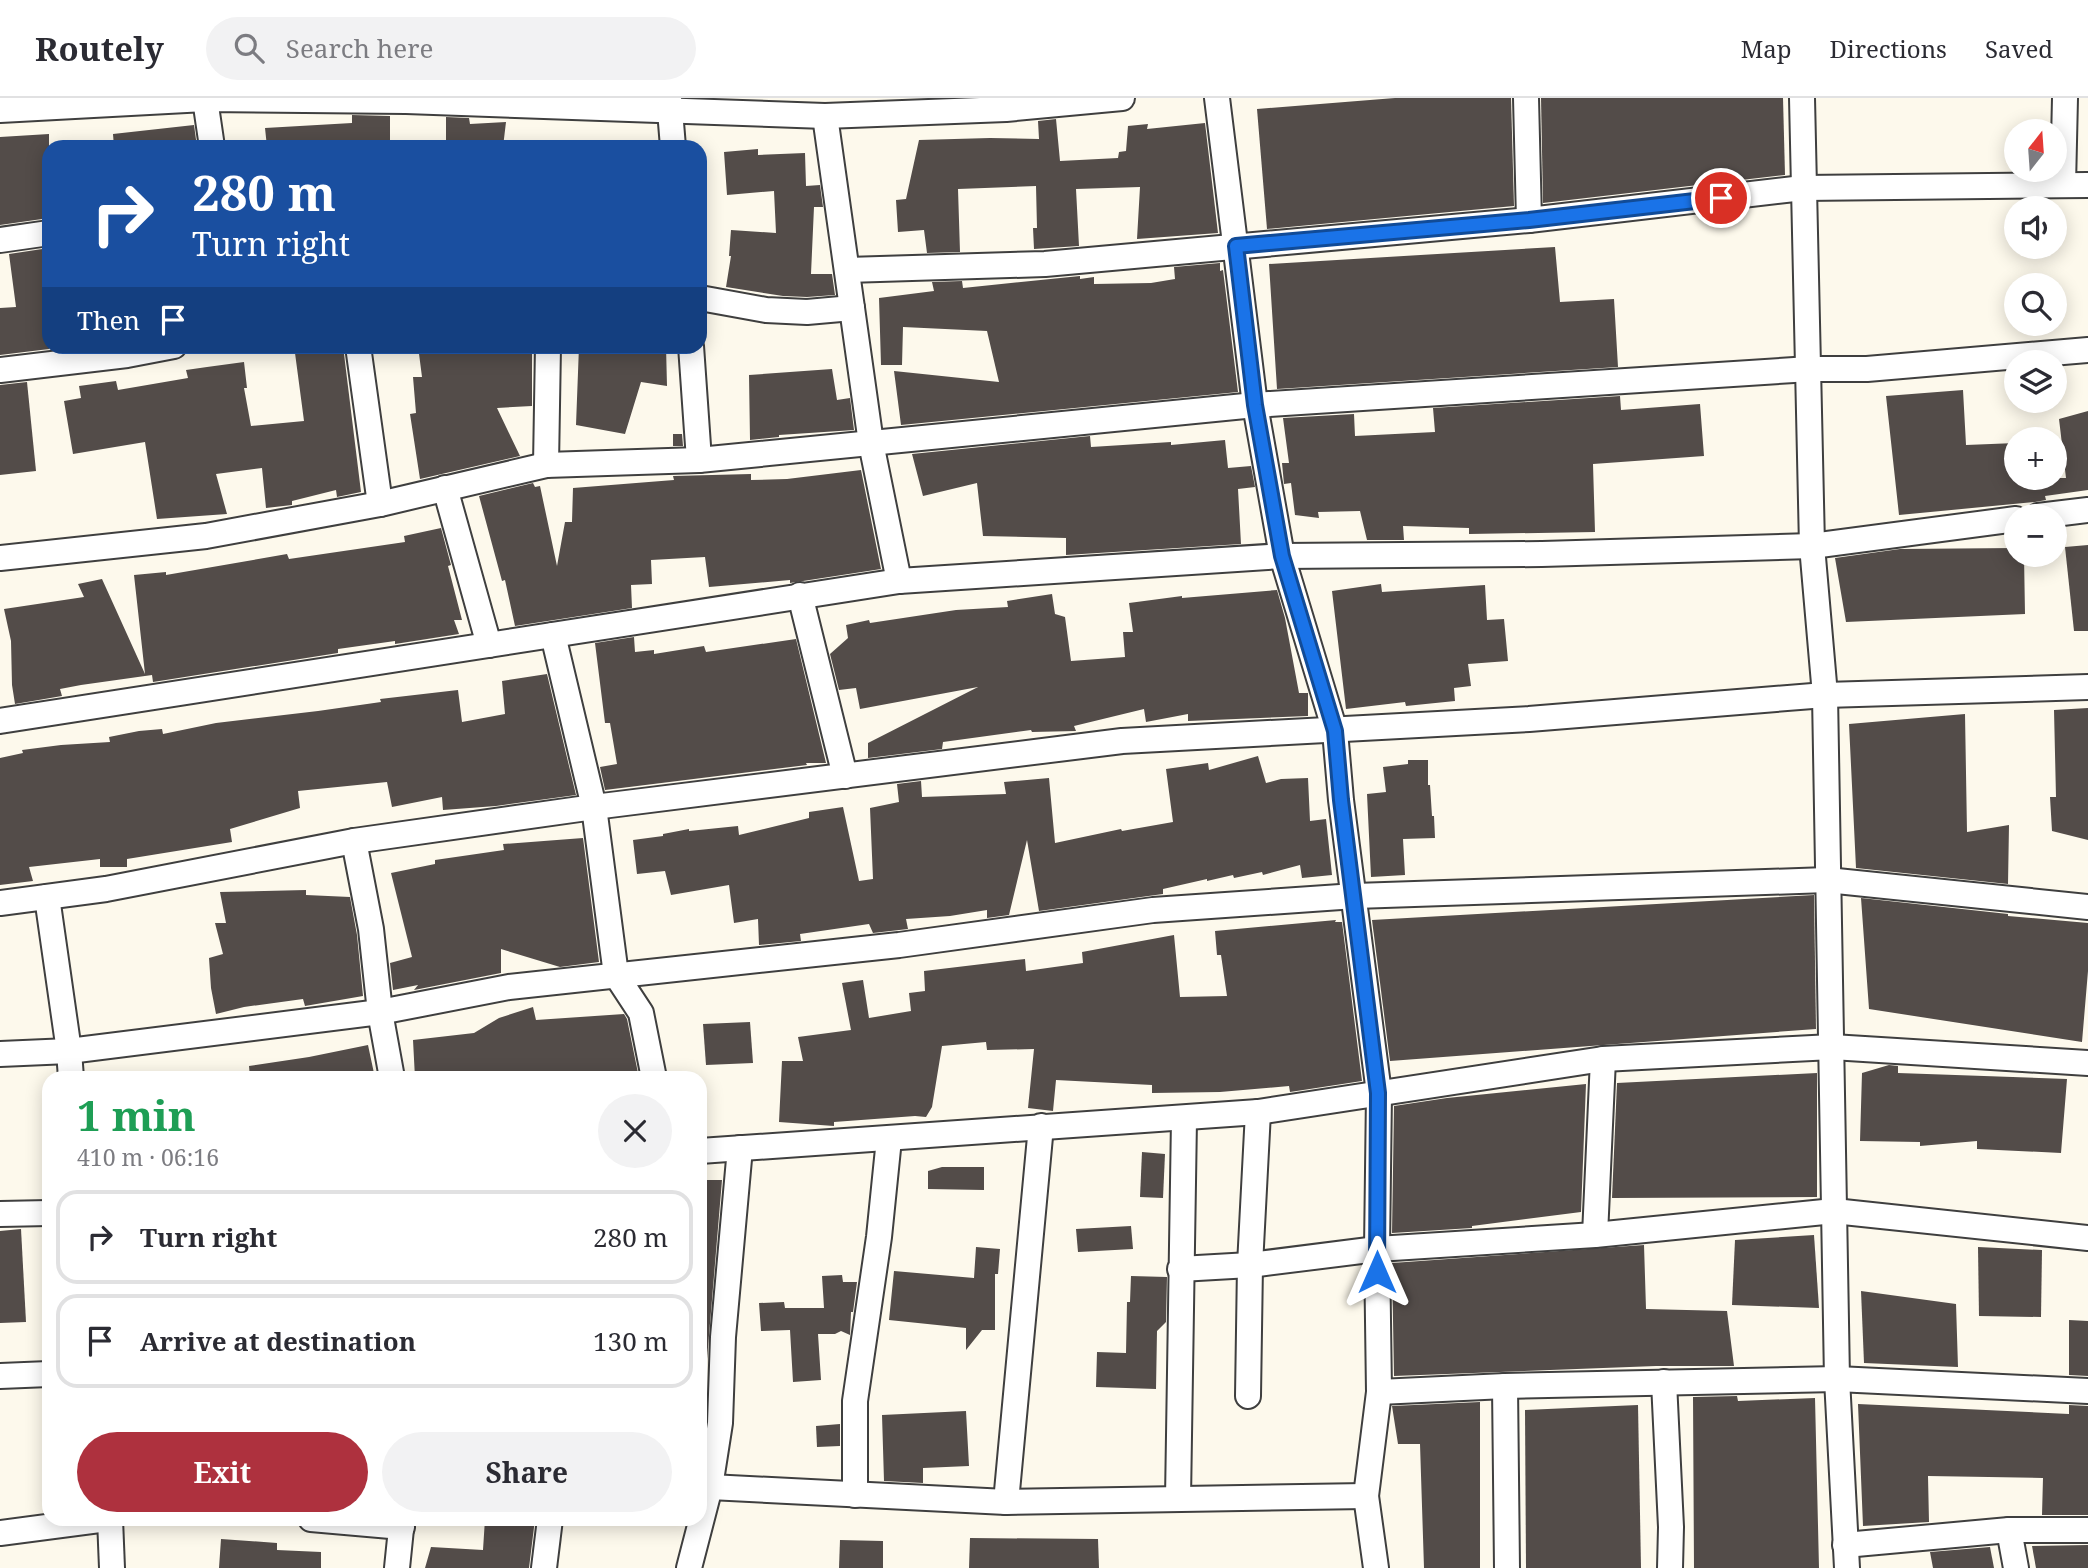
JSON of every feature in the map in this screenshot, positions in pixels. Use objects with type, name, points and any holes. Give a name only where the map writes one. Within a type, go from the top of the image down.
[{"type":"street","points":[[0,110],[205,99],[669,104],[825,116],[1006,109],[1122,98]]},
{"type":"street","points":[[1217,98],[1255,405],[1282,556],[1335,731],[1341,800],[1378,1093],[1379,1392],[1366,1496],[1376,1568]]},
{"type":"street","points":[[1526,98],[1529,220]]},
{"type":"street","points":[[1802,98],[1812,546],[1825,695],[1837,1379],[1846,1557],[2009,1530],[2088,1530]]},
{"type":"street","points":[[846,270],[1045,264],[1529,220],[1803,188],[2076,185],[2065,98]]},
{"type":"street","points":[[205,99],[211,140]]},
{"type":"street","points":[[669,104],[672,140]]},
{"type":"street","points":[[825,116],[871,443],[899,581]]},
{"type":"street","points":[[0,240],[42,234]]},
{"type":"street","points":[[707,299],[766,310],[807,312],[852,308]]},
{"type":"street","points":[[0,558],[206,536],[380,504],[546,465],[699,460],[1255,405],[1810,369],[1880,368],[2088,350]]},
{"type":"street","points":[[0,370],[132,354]]},
{"type":"street","points":[[359,354],[380,504]]},
{"type":"street","points":[[546,465],[548,354]]},
{"type":"street","points":[[692,354],[699,460]]},
{"type":"street","points":[[445,488],[489,645]]},
{"type":"street","points":[[2067,513],[2088,510]]},
{"type":"street","points":[[0,721],[899,581],[1282,556],[1542,554],[1812,546],[2004,521]]},
{"type":"street","points":[[800,595],[845,776]]},
{"type":"street","points":[[553,635],[594,807],[616,975],[640,1013],[652,1071]]},
{"type":"street","points":[[0,903],[106,889],[354,841],[594,807],[1122,741],[1529,719],[1825,695],[2088,687]]},
{"type":"street","points":[[354,841],[371,929],[380,1012],[391,1071]]},
{"type":"street","points":[[0,1054],[69,1051],[380,1012],[509,987],[899,945],[1153,910],[1355,896],[1827,880],[2088,907]]},
{"type":"street","points":[[47,897],[70,1071]]},
{"type":"street","points":[[707,1150],[1258,1112],[1603,1059],[1832,1047],[2088,1063]]},
{"type":"street","points":[[1595,1235],[1603,1059]]},
{"type":"street","points":[[1248,1396],[1250,1265],[1258,1112]]},
{"type":"street","points":[[1178,1499],[1184,1119]]},
{"type":"street","points":[[1006,1502],[1041,1126]]},
{"type":"street","points":[[855,1496],[855,1401],[879,1237],[889,1139]]},
{"type":"street","points":[[707,1499],[720,1423],[723,1337],[740,1148]]},
{"type":"street","points":[[1180,1269],[1250,1265],[1377,1249],[1595,1235],[1835,1211],[2088,1238]]},
{"type":"street","points":[[0,1214],[42,1213]]},
{"type":"street","points":[[0,1376],[42,1374]]},
{"type":"street","points":[[1379,1392],[1505,1386],[1837,1379],[2088,1391]]},
{"type":"street","points":[[1664,1382],[1671,1527],[1670,1568]]},
{"type":"street","points":[[1505,1386],[1507,1568]]},
{"type":"street","points":[[710,1487],[1006,1502],[1366,1496]]},
{"type":"street","points":[[0,1534],[58,1526]]},
{"type":"street","points":[[109,1526],[113,1568]]},
{"type":"street","points":[[397,1568],[402,1526]]},
{"type":"street","points":[[544,1568],[549,1526]]},
{"type":"street","points":[[689,1568],[700,1526]]},
{"type":"street","points":[[2009,1530],[2016,1568]]},
{"type":"building","points":[[1395,98],[1511,98],[1514,206],[1267,229],[1257,109]]},
{"type":"building","points":[[1541,98],[1783,98],[1785,175],[1543,203]]},
{"type":"building","points":[[352,115],[390,116],[390,140],[266,140],[265,128],[352,123]]},
{"type":"building","points":[[446,117],[469,118],[470,124],[506,122],[504,140],[446,140]]},
{"type":"building","points":[[1056,119],[1060,161],[1118,158],[1119,152],[1126,151],[1128,126],[1148,124],[1147,129],[1205,123],[1218,233],[1137,239],[1140,187],[1076,189],[1079,246],[1034,249],[1033,228],[1037,228],[1036,186],[958,189],[960,252],[927,253],[924,230],[898,232],[896,200],[906,199],[919,140],[1039,139],[1038,121]]},
{"type":"building","points":[[194,125],[196,140],[113,140],[113,134]]},
{"type":"building","points":[[49,134],[49,140],[42,140],[42,219],[0,225],[0,137]]},
{"type":"building","points":[[758,149],[758,155],[805,153],[806,186],[820,185],[823,207],[814,207],[811,274],[832,274],[835,295],[783,296],[726,287],[731,256],[731,230],[776,233],[774,191],[727,195],[724,152]]},
{"type":"building","points":[[1555,247],[1560,302],[1614,299],[1618,367],[1277,389],[1269,264]]},
{"type":"building","points":[[42,249],[42,350],[0,355],[0,308],[16,307],[9,254]]},
{"type":"building","points":[[1220,263],[1238,392],[901,425],[894,371],[999,382],[987,331],[903,327],[902,365],[881,365],[879,298],[934,291],[932,282],[962,281],[963,288],[1080,276],[1080,279],[1094,277],[1094,284],[1151,283],[1175,279],[1174,267]]},
{"type":"building","points":[[295,354],[344,354],[361,492],[337,497],[336,490],[292,501],[292,505],[266,508],[262,468],[216,474],[227,514],[157,519],[145,442],[73,454],[64,401],[81,398],[79,386],[116,381],[118,390],[188,378],[186,370],[244,362],[247,388],[244,388],[251,426],[304,421]]},
{"type":"building","points":[[419,354],[532,354],[532,406],[497,408],[520,456],[420,479],[410,414],[416,413],[413,377],[422,377]]},
{"type":"building","points":[[579,354],[666,354],[667,386],[641,382],[625,434],[576,425]]},
{"type":"building","points":[[832,369],[837,400],[850,398],[854,430],[779,435],[750,440],[749,375]]},
{"type":"building","points":[[27,382],[36,471],[0,475],[0,385]]},
{"type":"building","points":[[1963,390],[1966,445],[2004,443],[2004,490],[2067,490],[2067,427],[2060,427],[2059,419],[2088,411],[2088,490],[2045,496],[2046,500],[2035,502],[1899,515],[1886,396]]},
{"type":"building","points":[[1620,396],[1621,410],[1700,404],[1704,456],[1593,464],[1595,532],[1469,534],[1469,528],[1403,526],[1404,540],[1367,540],[1360,511],[1318,512],[1319,518],[1295,515],[1291,483],[1284,484],[1282,463],[1289,463],[1283,418],[1354,414],[1355,436],[1435,432],[1433,408]]},
{"type":"building","points":[[673,434],[682,434],[683,446],[673,446]]},
{"type":"building","points":[[1090,436],[1091,447],[1171,442],[1171,445],[1225,440],[1228,468],[1251,466],[1255,487],[1238,489],[1241,544],[1066,555],[1066,538],[983,536],[977,483],[923,496],[912,454]]},
{"type":"building","points":[[861,470],[881,569],[790,583],[790,580],[709,587],[705,557],[651,560],[652,584],[631,585],[632,608],[515,626],[505,580],[502,581],[479,496],[533,483],[535,487],[540,486],[557,566],[565,522],[572,522],[573,488],[674,480],[673,476],[751,474],[751,480],[787,479]]},
{"type":"building","points":[[441,528],[462,620],[454,620],[459,634],[338,649],[338,653],[153,682],[152,675],[81,685],[60,689],[62,696],[15,704],[11,641],[4,609],[84,597],[78,584],[102,579],[145,674],[134,575],[166,572],[166,575],[287,554],[289,559],[405,542],[404,536]]},
{"type":"building","points":[[2088,545],[2088,631],[2074,631],[2067,547]]},
{"type":"building","points":[[2004,548],[2004,567],[2024,567],[2025,614],[1846,622],[1835,558],[1900,549]]},
{"type":"building","points":[[1381,584],[1382,592],[1485,585],[1487,620],[1504,619],[1508,661],[1468,664],[1471,686],[1454,688],[1455,701],[1406,706],[1405,702],[1346,709],[1332,591]]},
{"type":"building","points":[[1277,590],[1299,693],[1308,693],[1308,716],[1188,721],[1188,714],[1146,722],[1144,709],[1074,726],[1076,731],[1031,730],[943,742],[942,749],[868,758],[868,743],[978,687],[860,709],[856,688],[839,690],[830,654],[848,638],[846,625],[956,610],[1008,607],[1007,601],[1052,594],[1055,614],[1065,617],[1071,661],[1125,657],[1123,632],[1133,632],[1129,603],[1182,596]]},
{"type":"building","points":[[634,637],[635,652],[654,650],[654,654],[704,646],[706,652],[796,639],[826,763],[806,763],[807,765],[605,790],[600,767],[617,764],[610,723],[605,723],[595,643]]},
{"type":"building","points":[[547,674],[576,795],[443,810],[442,797],[392,807],[387,782],[298,791],[300,808],[230,829],[232,842],[127,859],[127,867],[100,867],[100,859],[29,867],[33,881],[0,885],[0,758],[23,753],[22,750],[110,742],[109,737],[139,731],[162,729],[163,734],[216,723],[458,690],[462,722],[505,714],[502,681]]},
{"type":"building","points":[[2088,708],[2088,840],[2052,831],[2050,797],[2056,797],[2054,710]]},
{"type":"building","points":[[1965,714],[1967,832],[2009,825],[2008,884],[1856,868],[1849,724]]},
{"type":"building","points":[[1258,756],[1266,783],[1281,779],[1308,778],[1310,821],[1326,819],[1332,875],[1302,878],[1300,865],[1263,875],[1262,872],[1234,878],[1233,875],[1207,879],[1163,889],[1163,894],[1039,911],[1027,840],[1009,915],[987,918],[987,910],[906,919],[908,929],[873,933],[869,924],[800,934],[801,941],[759,945],[758,919],[734,923],[729,885],[671,895],[665,871],[637,874],[633,840],[689,829],[738,826],[739,835],[809,818],[809,812],[843,807],[859,881],[873,879],[870,808],[899,802],[897,784],[921,781],[922,797],[1006,794],[1004,782],[1049,778],[1055,843],[1121,829],[1122,831],[1173,822],[1166,769],[1208,763],[1209,770]]},
{"type":"building","points":[[1408,760],[1428,760],[1428,785],[1435,838],[1403,839],[1405,875],[1371,877],[1367,794],[1386,792],[1383,767],[1408,764]]},
{"type":"building","points":[[583,838],[599,962],[560,967],[501,949],[501,973],[414,990],[418,985],[393,990],[390,963],[412,957],[391,873],[435,864],[435,860],[504,850],[503,844]]},
{"type":"building","points":[[306,890],[306,895],[350,897],[363,996],[305,1006],[303,999],[244,1007],[216,1014],[209,958],[223,954],[215,923],[226,923],[220,892]]},
{"type":"building","points":[[1814,895],[1816,1029],[1390,1061],[1372,920]]},
{"type":"building","points":[[1861,898],[2088,923],[2088,971],[2082,1042],[1869,1009]]},
{"type":"building","points":[[1336,920],[1335,922],[1342,922],[1362,1081],[1290,1092],[1289,1086],[1220,1092],[1152,1093],[1152,1085],[1056,1080],[1053,1111],[1028,1108],[1034,1049],[987,1050],[986,1042],[942,1046],[932,1107],[926,1117],[834,1122],[834,1126],[779,1122],[782,1061],[803,1061],[798,1037],[851,1030],[842,983],[863,980],[869,1018],[911,1011],[909,993],[925,991],[924,971],[1025,959],[1026,971],[1083,963],[1082,952],[1174,935],[1180,997],[1227,996],[1221,955],[1217,955],[1215,931]]},
{"type":"building","points":[[533,1007],[536,1020],[624,1014],[638,1071],[415,1071],[413,1040],[474,1033],[499,1018]]},
{"type":"building","points":[[750,1022],[753,1063],[706,1065],[703,1024]]},
{"type":"building","points":[[368,1045],[374,1071],[249,1071],[249,1066]]},
{"type":"building","points":[[1889,1065],[1898,1066],[1898,1073],[2067,1079],[2061,1153],[1977,1149],[1977,1141],[1920,1146],[1920,1142],[1860,1141],[1862,1073]]},
{"type":"building","points":[[1817,1073],[1817,1197],[1612,1198],[1617,1083]]},
{"type":"building","points":[[1586,1084],[1581,1212],[1472,1228],[1392,1233],[1394,1106]]},
{"type":"building","points":[[1142,1152],[1165,1154],[1163,1198],[1140,1197]]},
{"type":"building","points":[[942,1167],[984,1167],[984,1190],[928,1189],[928,1171]]},
{"type":"building","points":[[707,1180],[722,1180],[707,1359]]},
{"type":"building","points":[[1131,1226],[1133,1249],[1078,1252],[1076,1229]]},
{"type":"building","points":[[21,1229],[26,1322],[0,1323],[0,1231]]},
{"type":"building","points":[[1814,1235],[1819,1308],[1732,1305],[1735,1240]]},
{"type":"building","points":[[1644,1245],[1646,1309],[1727,1311],[1734,1366],[1656,1366],[1394,1376],[1392,1263]]},
{"type":"building","points":[[976,1247],[1000,1249],[998,1274],[995,1274],[995,1330],[982,1330],[966,1350],[966,1328],[889,1320],[894,1271],[974,1278]]},
{"type":"building","points":[[1978,1247],[2042,1250],[2041,1317],[1979,1316]]},
{"type":"building","points":[[842,1275],[843,1282],[857,1282],[850,1335],[841,1331],[835,1334],[818,1334],[821,1380],[793,1382],[790,1330],[761,1331],[759,1303],[784,1302],[785,1308],[824,1308],[822,1276]]},
{"type":"building","points":[[1131,1276],[1167,1277],[1166,1322],[1157,1331],[1156,1389],[1096,1387],[1097,1352],[1126,1353],[1127,1302],[1130,1302]]},
{"type":"building","points":[[1861,1291],[1956,1304],[1958,1367],[1864,1363]]},
{"type":"building","points":[[2069,1320],[2088,1321],[2088,1376],[2069,1375]]},
{"type":"building","points":[[1737,1396],[1738,1401],[1815,1398],[1819,1568],[1694,1568],[1693,1397]]},
{"type":"building","points":[[1480,1402],[1480,1568],[1424,1568],[1420,1444],[1398,1444],[1392,1406]]},
{"type":"building","points":[[1858,1404],[2069,1414],[2069,1405],[2088,1406],[2088,1515],[2042,1515],[2043,1478],[1928,1476],[1929,1522],[1863,1526]]},
{"type":"building","points":[[1638,1405],[1641,1568],[1526,1568],[1525,1410]]},
{"type":"building","points":[[966,1411],[969,1466],[923,1468],[923,1483],[884,1481],[882,1415]]},
{"type":"building","points":[[840,1424],[840,1446],[817,1447],[816,1426]]},
{"type":"building","points":[[485,1526],[534,1526],[529,1568],[425,1568],[431,1547],[483,1550]]},
{"type":"building","points":[[970,1538],[1098,1539],[1099,1568],[969,1568]]},
{"type":"building","points":[[221,1539],[277,1543],[277,1550],[321,1552],[321,1568],[219,1568]]},
{"type":"building","points":[[840,1540],[883,1541],[883,1568],[839,1568]]},
{"type":"building","points":[[2088,1545],[2088,1568],[2036,1568],[2032,1546]]},
{"type":"building","points":[[1990,1547],[1994,1568],[1933,1568],[1930,1552]]},
{"type":"route","points":[[1377,1272],[1378,1093],[1341,800],[1335,731],[1282,556],[1255,405],[1236,246],[1529,220],[1721,198]]}]
